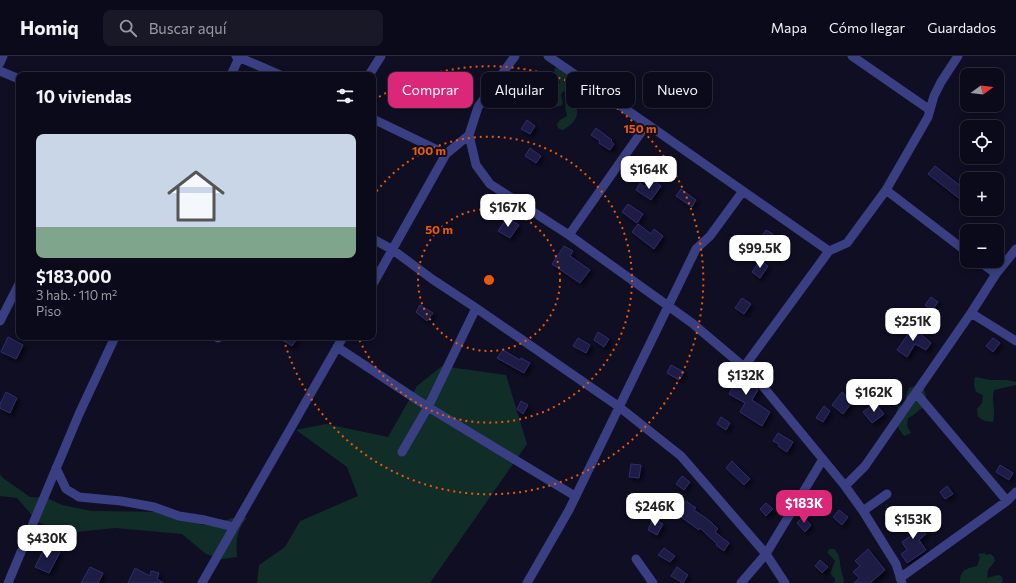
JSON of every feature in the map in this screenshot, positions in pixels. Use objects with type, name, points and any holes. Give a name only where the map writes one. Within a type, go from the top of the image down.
[{"type":"street","points":[[0,63],[3,56]]},
{"type":"street","points":[[371,72],[381,56]]},
{"type":"street","points":[[515,56],[478,107],[469,135],[476,165],[490,184],[569,235],[669,306],[692,323],[744,367],[761,384],[845,486],[863,511],[896,564],[901,580],[1013,497],[916,393]]},
{"type":"street","points":[[548,56],[829,251]]},
{"type":"street","points":[[852,56],[930,110]]},
{"type":"street","points":[[744,367],[829,251],[847,243],[886,190],[924,124],[934,96],[941,82],[958,56]]},
{"type":"street","points":[[232,72],[238,57],[273,72]]},
{"type":"street","points":[[0,71],[16,78]]},
{"type":"street","points":[[376,120],[446,154]]},
{"type":"street","points":[[569,235],[647,124]]},
{"type":"street","points":[[376,279],[446,154],[469,135]]},
{"type":"street","points":[[886,190],[960,247]]},
{"type":"street","points":[[527,583],[576,496],[618,406],[698,247],[710,236],[743,191]]},
{"type":"street","points":[[376,241],[393,250],[432,279],[618,406],[684,459],[766,554],[785,583]]},
{"type":"street","points":[[845,486],[865,466],[971,313],[996,274],[1016,249]]},
{"type":"street","points":[[988,268],[996,274]]},
{"type":"street","points":[[0,321],[16,290]]},
{"type":"street","points":[[402,452],[428,407],[476,308]]},
{"type":"street","points":[[971,313],[1016,341]]},
{"type":"street","points":[[8,583],[79,414],[113,340]]},
{"type":"street","points":[[202,583],[341,340]]},
{"type":"street","points":[[337,347],[428,407],[576,496]]},
{"type":"street","points":[[742,583],[766,554],[823,459]]},
{"type":"street","points":[[56,468],[66,489],[79,497],[121,501],[154,507],[179,516],[234,527]]},
{"type":"street","points":[[863,511],[887,494]]},
{"type":"street","points":[[636,559],[653,583]]},
{"type":"green space","points":[[558,67],[566,73],[566,93],[564,91],[561,94],[563,103],[561,106],[558,106],[558,86],[560,82],[558,79],[558,72],[554,72],[555,68]]},
{"type":"green space","points":[[566,100],[566,108],[577,108],[577,114],[575,120],[562,130],[558,128],[557,124],[560,120],[567,116],[565,107]]},
{"type":"green space","points":[[442,366],[506,375],[527,444],[430,583],[257,583],[259,565],[285,547],[300,521],[358,496],[347,467],[296,430],[326,424],[388,437],[417,386]]},
{"type":"green space","points":[[975,377],[1016,382],[1016,385],[994,390],[993,422],[985,421],[978,417],[977,409],[982,403],[983,395],[976,392],[974,385]]},
{"type":"green space","points":[[916,386],[924,389],[926,406],[908,418],[907,426],[911,433],[904,436],[894,422],[898,406],[906,404],[906,396],[909,388]]},
{"type":"green space","points":[[0,474],[3,478],[30,497],[47,498],[62,505],[92,511],[173,512],[188,516],[202,525],[218,525],[231,518],[247,518],[239,532],[237,557],[222,559],[206,554],[182,534],[115,528],[66,533],[51,529],[37,521],[17,498],[0,496]]},
{"type":"green space","points":[[830,549],[834,549],[839,556],[844,580],[843,583],[834,583],[835,579],[830,573],[835,561],[827,552]]},
{"type":"green space","points":[[986,553],[985,555],[991,554],[995,561],[988,570],[987,578],[998,575],[1001,576],[1003,580],[1002,583],[960,583],[961,575],[964,571],[977,566],[980,558],[978,554]]},
{"type":"building","points":[[527,120],[535,126],[530,134],[521,129]]},
{"type":"building","points":[[596,128],[612,140],[611,141],[614,144],[610,150],[599,143],[600,141],[591,135]]},
{"type":"building","points":[[530,148],[541,156],[536,163],[525,156]]},
{"type":"building","points":[[935,166],[960,186],[960,199],[928,174]]},
{"type":"building","points":[[654,181],[661,186],[651,200],[636,190],[640,183],[645,187],[648,182],[652,184]]},
{"type":"building","points":[[681,189],[696,200],[692,207],[676,196]]},
{"type":"building","points":[[628,204],[643,214],[637,223],[622,212]]},
{"type":"building","points":[[507,218],[519,225],[510,238],[498,231]]},
{"type":"building","points":[[638,224],[651,234],[654,229],[663,236],[654,249],[632,232]]},
{"type":"building","points":[[766,230],[773,234],[768,242],[761,237]]},
{"type":"building","points":[[564,246],[573,251],[570,256],[590,270],[580,283],[552,264]]},
{"type":"building","points":[[760,260],[768,266],[760,278],[752,272]]},
{"type":"building","points":[[931,297],[938,302],[932,310],[925,305]]},
{"type":"building","points":[[742,298],[751,304],[744,314],[735,308]]},
{"type":"building","points":[[420,305],[433,313],[427,321],[416,312]]},
{"type":"building","points":[[913,327],[931,343],[926,350],[915,344],[907,357],[897,350]]},
{"type":"building","points":[[598,332],[609,339],[604,347],[594,340]]},
{"type":"building","points":[[8,337],[23,345],[16,359],[1,352]]},
{"type":"building","points":[[578,338],[590,345],[586,353],[573,346]]},
{"type":"building","points":[[993,338],[1000,343],[993,352],[986,346]]},
{"type":"building","points":[[283,340],[296,340],[292,346]]},
{"type":"building","points":[[503,350],[520,360],[521,358],[530,363],[524,373],[497,358]]},
{"type":"building","points":[[725,364],[731,368],[730,370],[749,381],[758,390],[752,400],[770,412],[762,426],[740,412],[745,403],[729,394],[735,383],[719,374]]},
{"type":"building","points":[[671,365],[684,372],[679,380],[667,373]]},
{"type":"building","points":[[6,392],[17,398],[10,413],[0,408],[0,404]]},
{"type":"building","points":[[842,392],[853,401],[843,414],[832,405]]},
{"type":"building","points":[[521,401],[528,405],[523,414],[517,409]]},
{"type":"building","points":[[875,403],[884,414],[872,423],[863,412]]},
{"type":"building","points":[[824,406],[830,411],[823,422],[816,418]]},
{"type":"building","points":[[721,417],[730,423],[726,430],[717,424]]},
{"type":"building","points":[[778,433],[793,442],[787,452],[778,446],[779,444],[773,441]]},
{"type":"building","points":[[732,461],[750,479],[744,485],[726,468]]},
{"type":"building","points":[[631,464],[641,465],[639,478],[629,477]]},
{"type":"building","points":[[1000,465],[1013,473],[1009,480],[996,472]]},
{"type":"building","points":[[682,476],[690,482],[684,490],[676,484]]},
{"type":"building","points":[[947,486],[953,494],[945,499],[940,492]]},
{"type":"building","points":[[686,501],[696,508],[694,510],[710,521],[718,529],[715,532],[729,543],[724,551],[716,545],[717,544],[700,528],[699,530],[677,514]]},
{"type":"building","points":[[766,503],[773,509],[766,516],[760,509]]},
{"type":"building","points":[[839,510],[848,517],[842,525],[833,517]]},
{"type":"building","points":[[909,514],[926,534],[919,540],[926,550],[907,563],[901,554],[907,550],[902,542],[912,535],[901,521]]},
{"type":"building","points":[[803,517],[811,525],[805,532],[797,523]]},
{"type":"building","points":[[653,519],[663,524],[657,535],[648,530]]},
{"type":"building","points":[[46,545],[60,552],[49,573],[35,567]]},
{"type":"building","points":[[664,548],[675,556],[670,562],[658,555]]},
{"type":"building","points":[[868,549],[885,570],[870,583],[854,583],[859,578],[853,572],[860,566],[855,561]]},
{"type":"building","points":[[820,560],[828,567],[822,573],[815,566]]},
{"type":"building","points":[[90,567],[103,573],[98,583],[81,583]]},
{"type":"building","points":[[677,567],[688,575],[683,583],[671,576]]},
{"type":"building","points":[[135,568],[150,576],[151,571],[159,573],[157,579],[164,583],[128,583]]}]
